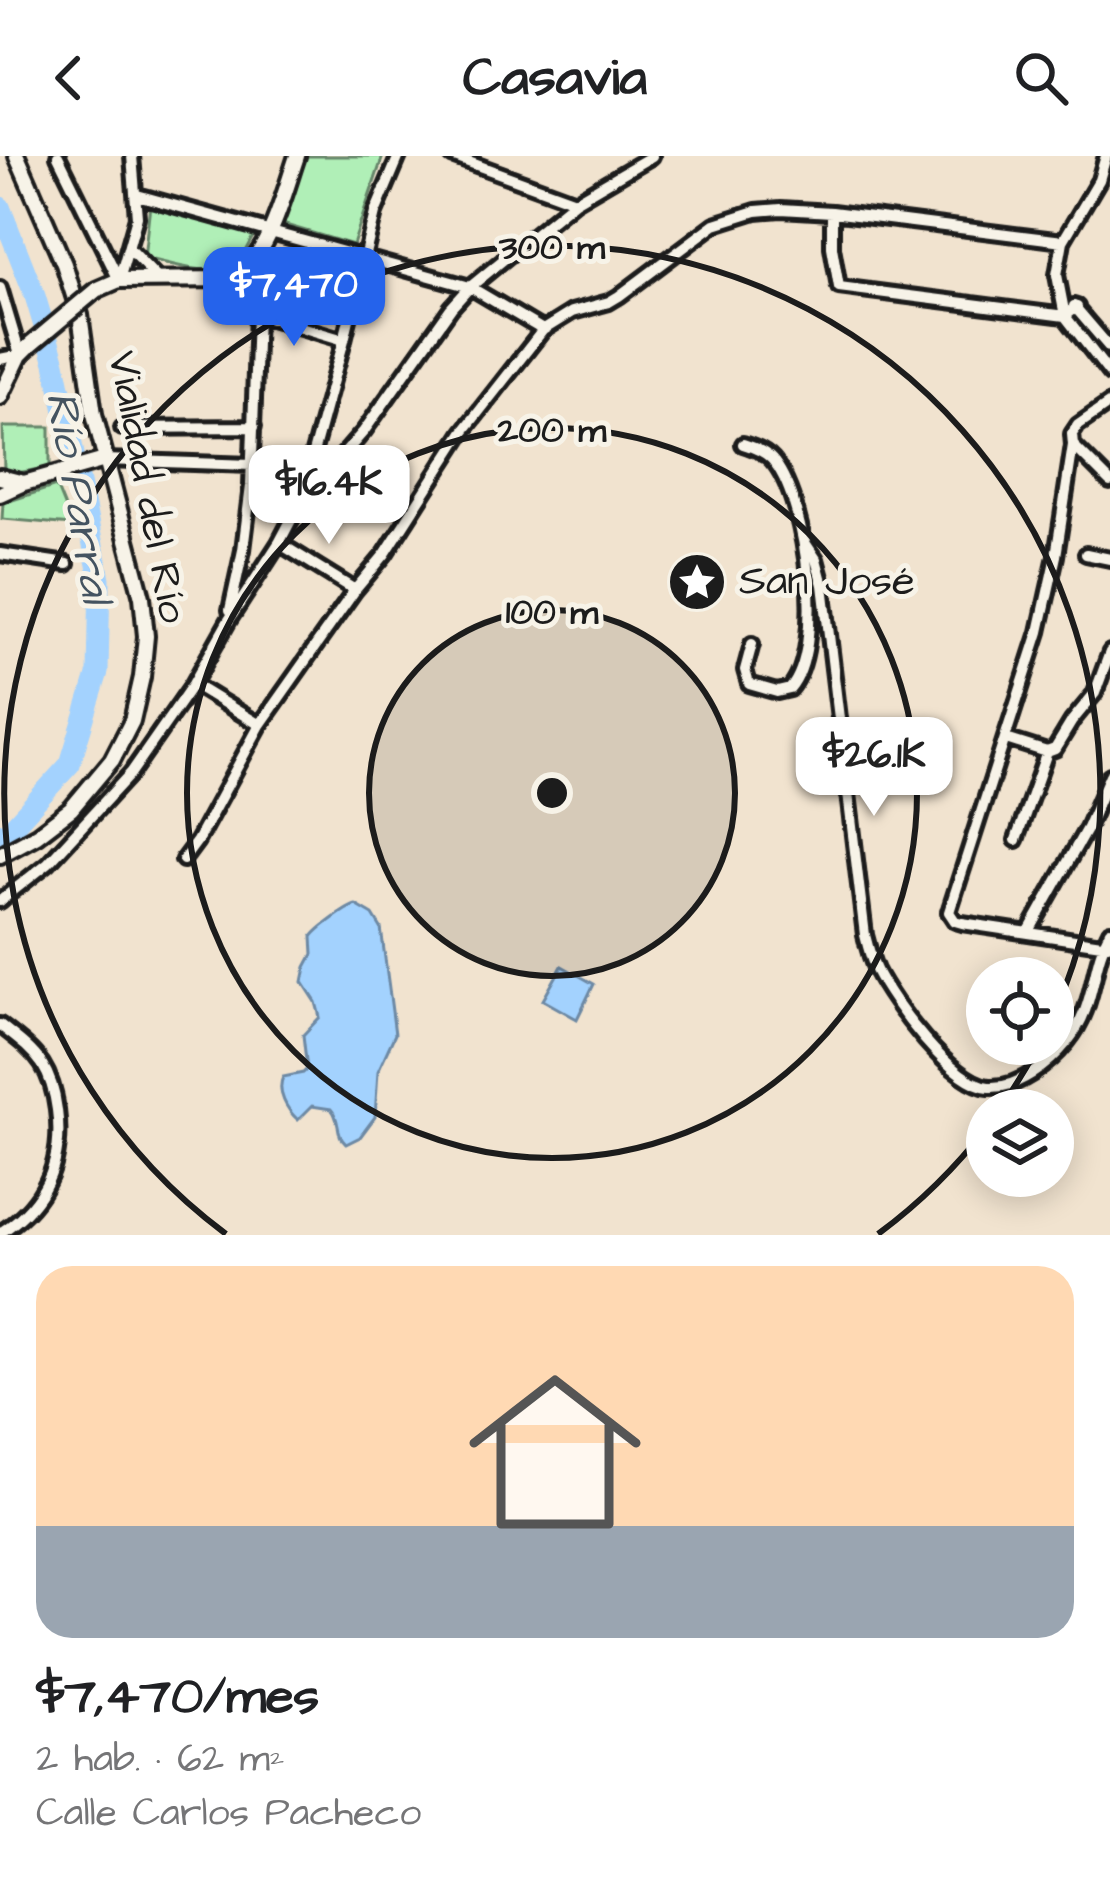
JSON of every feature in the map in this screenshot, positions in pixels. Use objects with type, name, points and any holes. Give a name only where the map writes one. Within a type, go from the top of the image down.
[{"type":"main road","name":"Vialidad del Río","points":[[0,855],[38,835],[98,778],[128,734],[145,659],[145,615],[135,567],[98,462],[84,333],[75,294],[16,156]]},
{"type":"main road","points":[[0,397],[24,351],[96,290],[119,280],[237,279],[271,232],[297,156]]},
{"type":"main road","points":[[0,494],[98,462]]},
{"type":"main road","points":[[0,477],[24,483]]},
{"type":"street","points":[[58,156],[119,280]]},
{"type":"street","points":[[119,280],[137,218],[132,156]]},
{"type":"street","points":[[0,901],[48,863],[131,773],[193,684],[280,543],[298,507],[383,189],[399,156]]},
{"type":"street","points":[[452,156],[575,201]]},
{"type":"street","points":[[298,507],[364,431],[470,287],[575,201],[652,156]]},
{"type":"street","points":[[1106,156],[1099,180],[1063,241],[1057,275],[1066,316],[1110,374]]},
{"type":"street","points":[[137,195],[470,287],[543,330]]},
{"type":"street","points":[[184,860],[260,724],[385,554],[463,432],[543,330],[572,312],[619,296],[716,224],[756,212],[832,212],[1063,241]]},
{"type":"street","points":[[832,212],[839,286],[1066,316],[1077,308]]},
{"type":"street","points":[[129,249],[158,279]]},
{"type":"street","points":[[229,620],[252,465],[257,314],[237,279]]},
{"type":"street","points":[[0,288],[24,351],[0,359]]},
{"type":"street","points":[[1061,298],[1077,308],[1110,348]]},
{"type":"street","points":[[257,314],[344,340]]},
{"type":"street","points":[[1106,945],[962,923],[951,916],[950,906],[1039,632],[1073,430],[1110,404]]},
{"type":"street","points":[[122,428],[254,427]]},
{"type":"street","points":[[1072,442],[1110,482]]},
{"type":"street","points":[[743,444],[770,457],[778,467],[824,585],[866,935],[874,967],[902,1011],[963,1075],[988,1087],[1005,1086],[1037,1069],[1068,1041],[1093,992],[1110,931]]},
{"type":"street","points":[[98,462],[252,465]]},
{"type":"street","points":[[752,644],[744,674],[749,684],[778,692],[790,689],[802,667],[810,620],[804,541]]},
{"type":"street","points":[[280,543],[355,590]]},
{"type":"street","points":[[0,554],[67,564]]},
{"type":"street","points":[[1086,554],[1110,560]]},
{"type":"street","points":[[1016,840],[1053,749],[1095,693],[1110,652]]},
{"type":"street","points":[[193,684],[260,724]]},
{"type":"street","points":[[128,734],[150,748]]},
{"type":"street","points":[[1006,739],[1053,749]]},
{"type":"street","points":[[1028,933],[1087,828],[1110,775]]},
{"type":"street","points":[[0,1024],[45,1069],[55,1099],[59,1137],[58,1156],[47,1185],[27,1212],[0,1233]]},
{"type":"green space","points":[[303,156],[383,156],[353,245],[282,224]]},
{"type":"green space","points":[[150,204],[254,235],[239,260],[218,269],[193,269],[144,258]]},
{"type":"green space","points":[[3,427],[50,427],[50,467],[12,474],[4,471]]},
{"type":"green space","points":[[56,486],[72,525],[2,519],[3,503]]},
{"type":"water","points":[[356,905],[373,915],[381,928],[395,1034],[378,1071],[375,1117],[360,1137],[346,1144],[331,1109],[312,1106],[298,1120],[281,1089],[283,1077],[307,1069],[303,1035],[320,1017],[303,982],[313,954],[312,937]]},
{"type":"water","points":[[562,966],[594,984],[577,1019],[543,1000]]},
{"type":"waterway","name":"Río Parral","points":[[0,207],[55,363],[100,579],[98,672],[70,764],[8,832],[0,834]]},
{"type":"place","name":"San José","points":[[697,582]]}]
